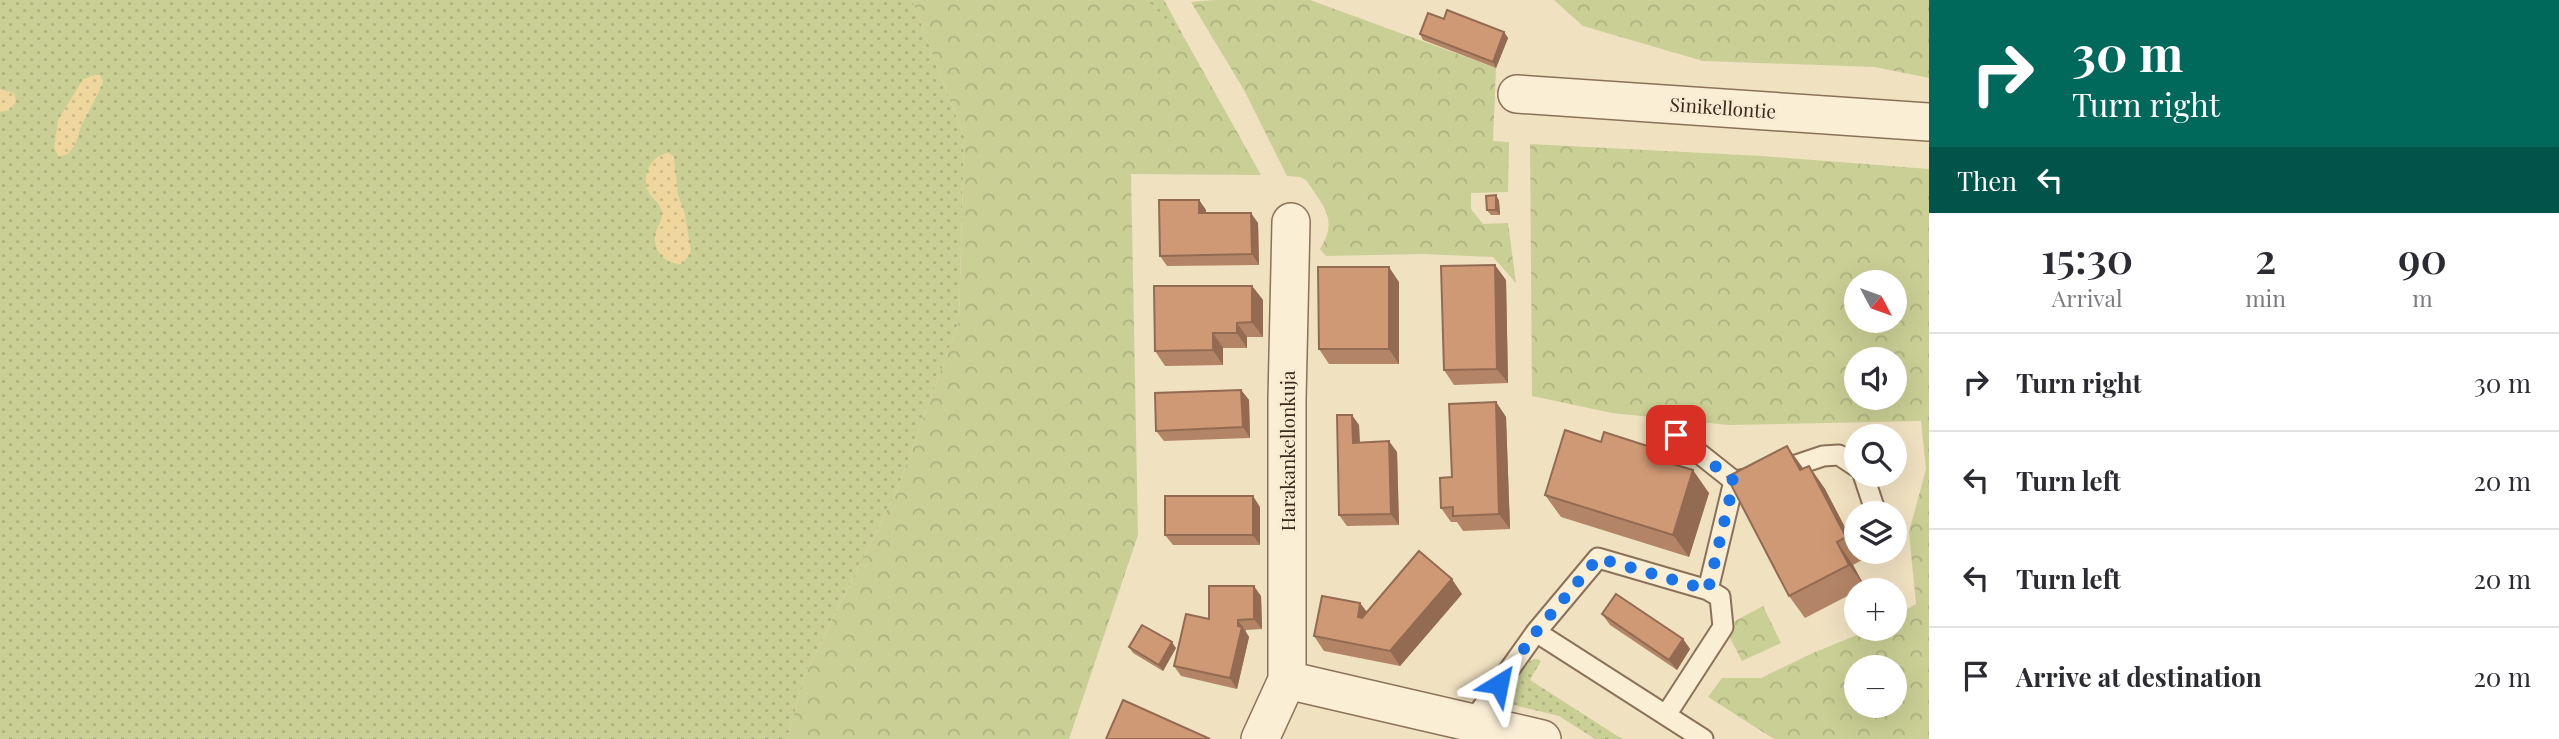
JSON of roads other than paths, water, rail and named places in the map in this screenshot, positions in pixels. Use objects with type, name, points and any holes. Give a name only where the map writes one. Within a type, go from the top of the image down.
[{"type":"street","name":"Sinikellontie","points":[[1517,94],[1929,122]]},
{"type":"street","name":"Harakankellonkuja","points":[[1287,680],[1287,399],[1291,222]]},
{"type":"street","points":[[1260,739],[1287,680],[1542,739]]},
{"type":"lane","points":[[1676,435],[1734,481],[1767,475],[1823,456],[1839,455],[1844,458]]},
{"type":"lane","points":[[1708,590],[1734,481]]},
{"type":"lane","points":[[1472,722],[1536,632],[1598,558],[1708,590],[1720,597],[1723,627],[1666,715]]},
{"type":"lane","points":[[1536,632],[1703,739]]}]
